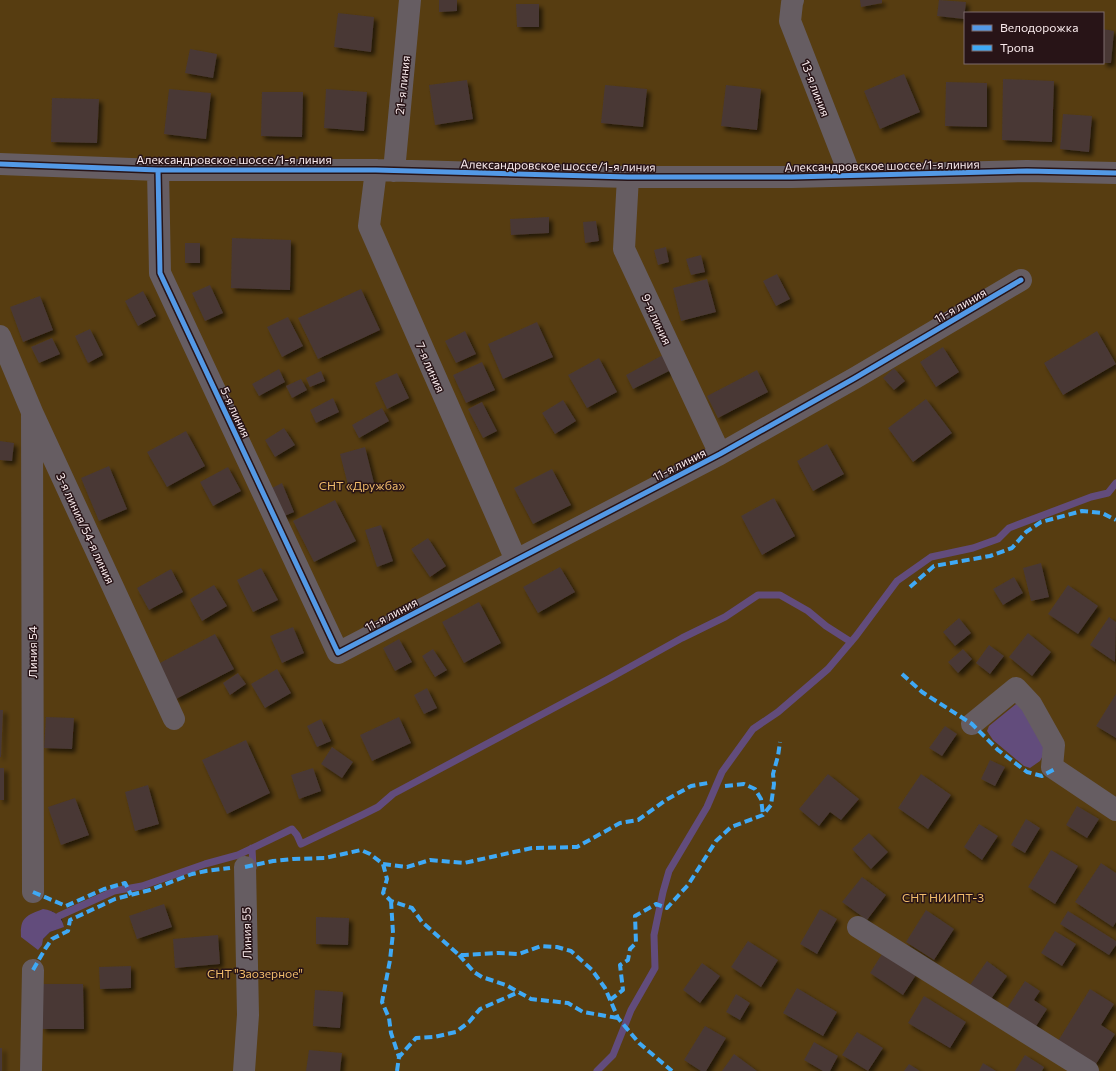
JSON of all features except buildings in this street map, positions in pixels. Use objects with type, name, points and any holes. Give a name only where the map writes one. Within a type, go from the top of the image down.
[{"type":"street","name":"21-я линия","points":[[385,170],[410,0]]},
{"type":"street","name":"13-я линия","points":[[793,0],[790,21],[850,175]]},
{"type":"street","name":"Александровское шоссе/1-я линия","points":[[0,164],[158,170],[385,170],[628,177],[792,177],[1027,172],[1116,173]]},
{"type":"street","name":"5-я линия","points":[[158,170],[160,273],[338,653]]},
{"type":"street","name":"7-я линия","points":[[385,170],[369,226],[516,560]]},
{"type":"street","name":"9-я линия","points":[[628,177],[624,249],[720,454]]},
{"type":"street","name":"11-я линия","points":[[338,653],[720,454],[855,378],[1021,280]]},
{"type":"street","name":"3-я линия/54-я линия","points":[[0,336],[32,412],[174,719]]},
{"type":"street","name":"Линия 54","points":[[32,412],[33,892]]},
{"type":"street","points":[[972,724],[1016,688],[1031,704],[1054,745],[1052,767],[1116,810]]},
{"type":"street","name":"Линия 55","points":[[244,1071],[248,1015],[245,867]]},
{"type":"street","points":[[858,927],[1088,1071]]},
{"type":"street","points":[[30,1071],[33,970]]},
{"type":"green space","points":[[0,0],[1116,0],[1116,1071],[0,1071]],"holes":[[[52,911],[62,919],[63,927],[50,932],[43,939]]]},
{"type":"shaded area","points":[[1016,704],[1022,707],[1046,750],[1040,761],[1030,768],[1024,766],[993,740],[987,731],[989,726]]},
{"type":"shaded area","points":[[43,909],[57,914],[64,927],[50,932],[43,939],[42,945],[38,950],[21,937],[21,926],[25,918]]},
{"type":"waterway","points":[[597,1071],[613,1055],[631,1010],[655,968],[654,935],[669,871],[707,807],[722,772],[753,729],[778,712],[828,669],[856,636],[897,581],[931,557],[973,548],[998,539],[1009,528],[1091,497],[1108,493],[1116,483]]},
{"type":"waterway","points":[[59,916],[114,891],[142,886],[205,864],[238,855],[292,829],[297,835],[301,844],[378,807],[393,794],[682,638],[725,617],[758,595],[780,595],[808,611],[826,626],[851,642]]},
{"type":"waterway","points":[[252,848],[253,868]]},
{"type":"marked path","points":[[910,587],[934,566],[990,556],[1012,548],[1026,532],[1041,522],[1082,511],[1102,513],[1116,520]]},
{"type":"marked path","points":[[902,674],[922,692],[972,724],[998,750],[1027,772],[1042,776],[1055,769]]},
{"type":"marked path","points":[[610,1000],[623,990],[620,965],[628,960],[630,949],[636,943],[635,916],[656,904],[667,908],[688,885],[716,841],[731,827],[763,815],[771,805],[774,784],[773,774],[780,742]]},
{"type":"marked path","points":[[383,864],[407,867],[430,860],[464,863],[532,848],[577,847],[620,823],[638,820],[666,800],[691,786],[708,783]]},
{"type":"marked path","points":[[725,786],[744,784],[755,789],[761,799],[763,815]]},
{"type":"marked path","points":[[245,867],[273,861],[325,858],[361,850],[370,854],[383,864],[387,879],[383,893],[391,901],[412,908],[422,922],[459,955],[498,953],[519,954],[541,946],[557,947],[571,951],[592,970],[605,988],[618,1018],[639,1043],[672,1071]]},
{"type":"marked path","points":[[33,970],[52,939],[68,931],[70,920],[115,899],[150,890],[192,874],[230,868]]},
{"type":"marked path","points":[[33,892],[66,906],[104,889],[125,883],[131,895]]},
{"type":"marked path","points":[[391,901],[393,933],[390,960],[382,1002],[389,1018],[391,1033],[399,1057]]},
{"type":"marked path","points":[[459,955],[474,972],[482,977],[506,985],[531,999],[568,1003],[583,1012],[618,1018]]},
{"type":"marked path","points":[[397,1071],[399,1057],[416,1038],[434,1037],[456,1032],[469,1022],[480,1009],[519,992]]},
{"type":"cycle path","points":[[0,164],[158,170],[376,170],[628,177],[792,177],[1027,171],[1116,173]]},
{"type":"cycle path","points":[[158,170],[160,273],[338,653],[720,454],[855,378],[1021,280]]},
{"type":"park label","name":"СНТ «Дружба»","points":[[362,485]]},
{"type":"park label","name":"СНТ НИИПТ-3","points":[[943,897]]},
{"type":"park label","name":"СНТ \"Заозерное\"","points":[[255,973]]}]
